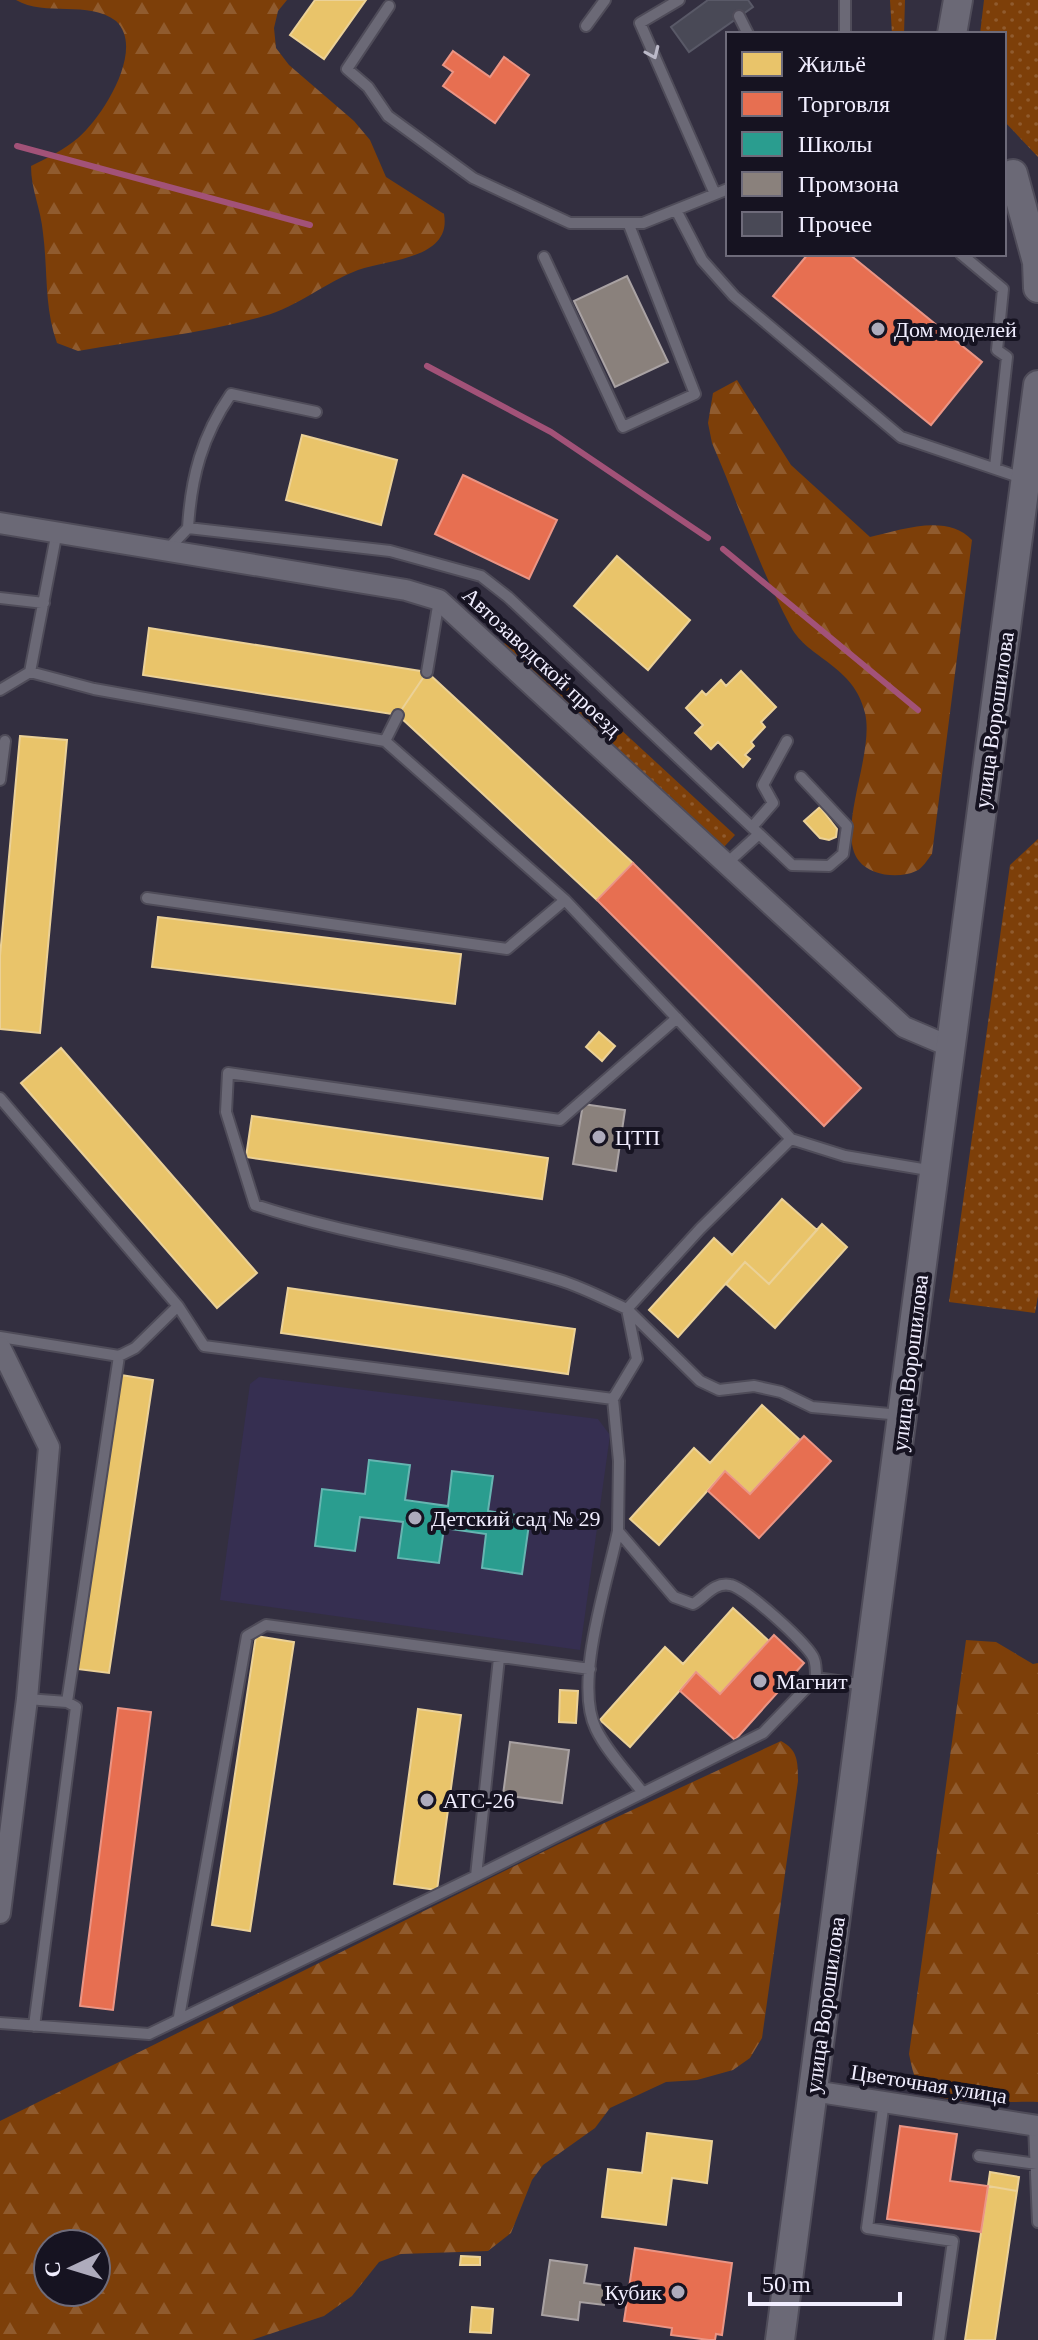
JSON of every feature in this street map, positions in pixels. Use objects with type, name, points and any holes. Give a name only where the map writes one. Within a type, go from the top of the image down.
[{"type":"main road","points":[[952,32],[958,0]]},
{"type":"main road","points":[[1008,169],[1038,190]]},
{"type":"main road","points":[[1008,169],[1037,262],[1038,288]]},
{"type":"main road","name":"улица Ворошилова","points":[[780,2340],[934,1171],[1032,482],[1038,385]]},
{"type":"street","name":"Автозаводской проезд","points":[[0,523],[406,590],[439,600],[904,1027],[951,1047]]},
{"type":"street","points":[[0,1347],[49,1447],[27,1699],[0,1913]]},
{"type":"street","name":"Цветочная улица","points":[[813,2091],[1036,2125]]},
{"type":"lane","points":[[586,26],[605,0]]},
{"type":"lane","points":[[679,0],[640,23],[715,194]]},
{"type":"lane","points":[[845,0],[845,32]]},
{"type":"lane","points":[[389,6],[347,69],[368,87],[388,116],[473,178],[570,223],[629,225],[726,190]]},
{"type":"lane","points":[[739,16],[747,32]]},
{"type":"lane","points":[[676,210],[702,260],[734,296],[901,437],[1032,482]]},
{"type":"lane","points":[[544,257],[623,427],[695,394],[629,225]]},
{"type":"lane","points":[[963,256],[1003,289],[997,350],[1007,357],[995,467]]},
{"type":"lane","points":[[168,549],[188,528],[191,482],[210,424],[231,394],[316,412]]},
{"type":"lane","points":[[188,528],[390,551],[481,576],[508,597],[792,865],[829,866],[843,854],[847,826],[801,777]]},
{"type":"lane","points":[[30,672],[57,530]]},
{"type":"lane","points":[[0,598],[44,603]]},
{"type":"lane","points":[[427,672],[439,600]]},
{"type":"lane","points":[[0,690],[30,672],[94,689],[385,741],[565,900],[791,1139],[845,1156],[934,1171]]},
{"type":"lane","points":[[385,741],[398,715]]},
{"type":"lane","points":[[0,780],[5,741]]},
{"type":"lane","points":[[726,864],[756,830],[773,803],[763,785],[787,741]]},
{"type":"lane","points":[[147,898],[507,949],[565,900]]},
{"type":"lane","points":[[677,1018],[560,1120],[228,1073],[226,1112],[255,1205],[355,1235],[495,1262],[549,1277],[627,1309],[700,1381],[719,1390],[754,1386],[781,1392],[812,1407],[904,1415]]},
{"type":"lane","points":[[0,1098],[178,1306],[204,1346],[613,1399]]},
{"type":"lane","points":[[627,1309],[791,1139]]},
{"type":"lane","points":[[0,1337],[119,1356],[135,1348],[178,1306]]},
{"type":"lane","points":[[627,1309],[637,1359],[613,1399],[619,1461],[618,1531],[590,1669],[590,1713],[597,1730],[643,1793]]},
{"type":"lane","points":[[67,1702],[119,1356]]},
{"type":"lane","points":[[0,2023],[149,2034],[763,1733],[816,1678],[815,1660],[807,1647],[745,1592],[731,1585],[711,1588],[693,1604],[674,1597],[618,1531]]},
{"type":"lane","points":[[179,2017],[247,1636],[266,1625],[590,1669]]},
{"type":"lane","points":[[476,1876],[499,1658]]},
{"type":"lane","points":[[816,1678],[867,1685]]},
{"type":"lane","points":[[27,1699],[67,1702],[76,1707],[34,2026]]},
{"type":"lane","points":[[884,2101],[867,2228],[953,2241],[939,2340]]},
{"type":"lane","points":[[1036,2125],[1038,2222]]},
{"type":"lane","points":[[979,2156],[1037,2164]]},
{"type":"shaded area","name":"Детский сад № 29","points":[[259,1377],[598,1419],[610,1435],[580,1650],[220,1600],[250,1384]]},
{"type":"green space","points":[[16,0],[287,0],[278,11],[274,28],[276,48],[289,65],[354,121],[370,140],[386,177],[444,214],[444,229],[438,240],[416,255],[358,270],[288,307],[264,316],[195,332],[78,351],[57,343],[50,316],[45,247],[31,166],[67,146],[88,128],[117,82],[126,48],[124,33],[116,21],[105,15],[93,11],[40,8]]},
{"type":"green space","points":[[890,0],[905,0],[904,32],[892,32]]},
{"type":"green space","points":[[984,0],[1038,0],[1038,157],[1006,123],[1006,32],[980,32]]},
{"type":"green space","points":[[737,380],[791,465],[870,537],[937,525],[962,532],[972,540],[932,854],[916,871],[902,875],[878,873],[859,861],[853,848],[853,812],[867,730],[865,713],[851,684],[808,647],[791,627],[759,560],[712,443],[708,423],[713,393]]},
{"type":"green space","points":[[515,632],[735,835],[724,847],[504,644]]},
{"type":"green space","points":[[1038,839],[1038,1296],[1035,1313],[949,1302],[1010,865]]},
{"type":"green space","points":[[966,1640],[996,1642],[1033,1664],[1038,1663],[1038,2102],[965,2101],[937,2096],[919,2085],[909,2054]]},
{"type":"green space","points":[[781,1741],[794,1753],[798,1781],[762,2038],[750,2058],[733,2070],[697,2080],[666,2082],[610,2108],[595,2128],[543,2165],[532,2180],[511,2233],[488,2251],[401,2254],[379,2262],[352,2296],[324,2316],[252,2340],[0,2340],[0,2121],[559,1844]]},
{"type":"building: Жильё","points":[[315,0],[366,0],[324,59],[290,35]]},
{"type":"building: Жильё","points":[[302,435],[397,460],[381,525],[286,500]]},
{"type":"building: Жильё","points":[[617,556],[690,620],[648,670],[574,606]]},
{"type":"building: Жильё","points":[[149,628],[427,672],[398,715],[143,675]]},
{"type":"building: Жильё","points":[[741,671],[776,707],[761,722],[765,727],[751,742],[754,746],[745,755],[750,759],[743,767],[718,742],[711,749],[695,733],[703,725],[686,708],[702,691],[706,695],[721,680],[726,686]]},
{"type":"building: Жильё","points":[[427,672],[633,863],[597,900],[398,715]]},
{"type":"building: Жильё","points":[[20,736],[67,740],[40,1033],[0,1029],[0,956]]},
{"type":"building: Жильё","points":[[820,807],[837,829],[836,837],[829,840],[820,838],[804,821]]},
{"type":"building: Жильё","points":[[158,917],[461,954],[455,1004],[152,967]]},
{"type":"building: Жильё","points":[[599,1032],[615,1046],[602,1061],[586,1047]]},
{"type":"building: Жильё","points":[[61,1048],[257,1273],[217,1308],[21,1083]]},
{"type":"building: Жильё","points":[[252,1116],[548,1158],[542,1199],[246,1157]]},
{"type":"building: Жильё","points":[[782,1199],[817,1230],[769,1284],[745,1262],[678,1337],[649,1310],[714,1238],[732,1255]]},
{"type":"building: Жильё","points":[[822,1224],[847,1247],[775,1328],[726,1284],[745,1262],[769,1284]]},
{"type":"building: Жильё","points":[[288,1288],[575,1329],[568,1374],[281,1333]]},
{"type":"building: Жильё","points":[[121,1375],[153,1380],[109,1673],[77,1669]]},
{"type":"building: Жильё","points":[[762,1405],[800,1440],[750,1494],[725,1471],[659,1545],[630,1519],[694,1448],[710,1463]]},
{"type":"building: Жильё","points":[[733,1608],[769,1641],[720,1694],[696,1672],[630,1747],[600,1720],[665,1647],[683,1664]]},
{"type":"building: Жильё","points":[[256,1636],[294,1642],[250,1931],[212,1925]]},
{"type":"building: Жильё","points":[[560,1690],[578,1691],[576,1723],[559,1722]]},
{"type":"building: Жильё","name":"АТС-26","points":[[418,1709],[461,1715],[437,1890],[394,1884]]},
{"type":"building: Жильё","points":[[647,2133],[712,2141],[707,2183],[672,2178],[666,2225],[602,2217],[608,2169],[642,2173]]},
{"type":"building: Жильё","points":[[990,2172],[1019,2177],[1017,2191],[988,2186]]},
{"type":"building: Жильё","points":[[988,2186],[1017,2191],[995,2340],[965,2340]]},
{"type":"building: Жильё","points":[[461,2256],[480,2257],[480,2265],[460,2265]]},
{"type":"building: Жильё","points":[[472,2307],[493,2309],[491,2333],[470,2332]]},
{"type":"building: Торговля","points":[[453,51],[490,77],[504,57],[529,75],[495,123],[443,86],[453,72],[443,65]]},
{"type":"building: Торговля","name":"Дом моделей","points":[[806,256],[851,256],[982,362],[931,425],[773,296]]},
{"type":"building: Торговля","points":[[463,475],[557,520],[529,579],[435,534]]},
{"type":"building: Торговля","points":[[633,863],[861,1088],[824,1126],[597,900]]},
{"type":"building: Торговля","points":[[804,1436],[831,1461],[759,1538],[708,1491],[725,1471],[750,1494]]},
{"type":"building: Торговля","name":"Магнит","points":[[774,1635],[804,1663],[735,1740],[680,1691],[696,1672],[720,1694]]},
{"type":"building: Торговля","points":[[118,1708],[151,1712],[113,2010],[80,2006]]},
{"type":"building: Торговля","points":[[900,2126],[957,2134],[950,2181],[988,2186],[981,2232],[887,2219]]},
{"type":"building: Торговля","name":"Кубик","points":[[635,2248],[732,2263],[722,2335],[716,2334],[715,2340],[709,2340],[671,2335],[672,2328],[624,2321]]},
{"type":"building: Школы","points":[[369,1460],[410,1465],[405,1500],[448,1506],[452,1471],[493,1476],[488,1511],[530,1517],[522,1574],[482,1568],[486,1534],[444,1528],[439,1563],[398,1558],[403,1522],[360,1517],[355,1551],[315,1546],[322,1489],[365,1494]]},
{"type":"building: Промзона","points":[[627,276],[668,362],[615,387],[574,301]]},
{"type":"building: Промзона","name":"ЦТП","points":[[583,1104],[625,1110],[616,1171],[573,1164]]},
{"type":"building: Промзона","points":[[510,1742],[569,1750],[562,1803],[503,1795]]},
{"type":"building: Промзона","points":[[550,2260],[587,2265],[584,2283],[606,2286],[604,2305],[580,2302],[578,2320],[542,2315]]},
{"type":"building: Прочее","points":[[708,0],[748,0],[753,7],[689,52],[671,27]]},
{"type":"waterway","points":[[17,146],[310,225]]},
{"type":"waterway","points":[[427,366],[551,432],[708,538]]},
{"type":"waterway","points":[[723,549],[918,710]]},
{"type":"place","name":"Дом моделей","points":[[878,329]]},
{"type":"place","name":"ЦТП","points":[[599,1137]]},
{"type":"place","name":"Детский сад № 29","points":[[415,1518]]},
{"type":"place","name":"Магнит","points":[[760,1681]]},
{"type":"place","name":"АТС-26","points":[[427,1800]]},
{"type":"place","name":"Кубик","points":[[678,2292]]}]
